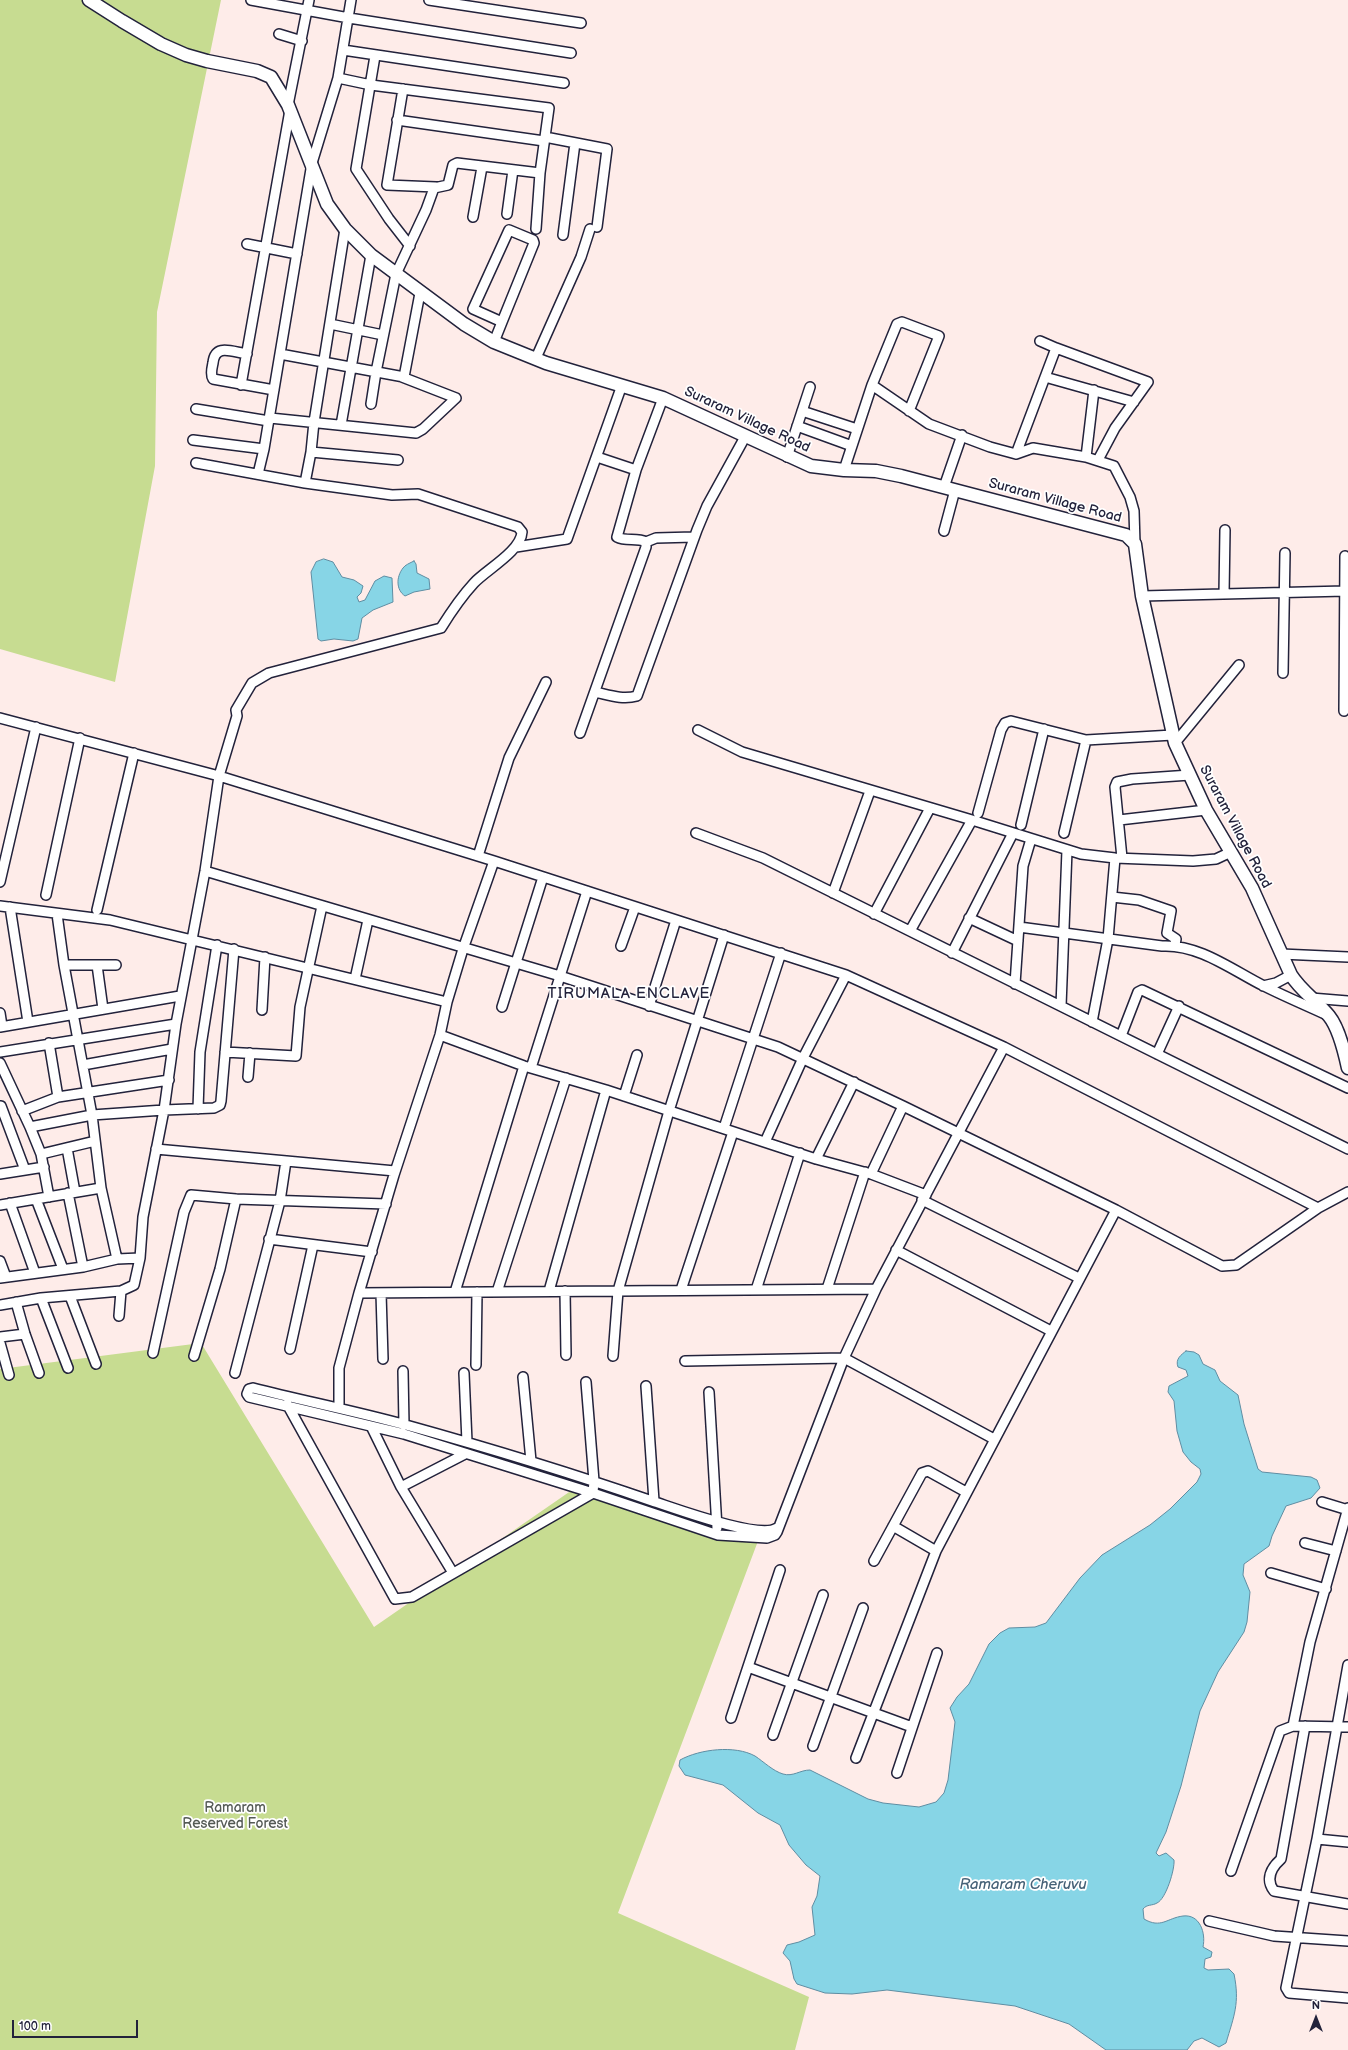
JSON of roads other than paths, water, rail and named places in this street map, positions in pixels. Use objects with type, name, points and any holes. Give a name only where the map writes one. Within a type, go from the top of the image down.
[{"type":"main road","name":"Suraram Village Road","points":[[90,0],[161,44],[186,55],[207,61],[257,71],[271,77],[289,107],[327,204],[345,229],[370,255],[420,293],[464,324],[494,342],[536,358],[663,398],[787,457],[811,466],[844,470],[876,471],[949,488],[1126,536],[1135,544],[1142,596],[1174,739],[1206,810],[1252,888],[1291,975],[1298,985],[1330,1016],[1344,1052],[1348,1068]]},
{"type":"street","points":[[251,0],[349,18],[571,53]]},
{"type":"street","points":[[241,385],[309,0]]},
{"type":"street","points":[[258,474],[264,449],[312,163],[338,78],[351,0]]},
{"type":"street","points":[[428,0],[581,23]]},
{"type":"street","points":[[279,34],[302,40]]},
{"type":"street","points":[[343,50],[564,84]]},
{"type":"street","points":[[375,56],[356,169],[389,219],[410,246]]},
{"type":"street","points":[[338,78],[371,85],[549,108],[540,173],[536,229]]},
{"type":"street","points":[[402,89],[387,185],[436,187],[448,185],[454,163],[540,173]]},
{"type":"street","points":[[397,120],[575,143],[605,148],[608,151],[593,228],[536,358]]},
{"type":"street","points":[[563,235],[575,143]]},
{"type":"street","points":[[473,216],[482,166]]},
{"type":"street","points":[[507,214],[513,170]]},
{"type":"street","points":[[371,404],[383,335],[396,274],[436,187]]},
{"type":"street","points":[[305,483],[345,229]]},
{"type":"street","points":[[494,342],[534,244],[533,240],[511,230],[509,230],[473,309],[502,322]]},
{"type":"street","points":[[247,244],[297,254]]},
{"type":"street","points":[[340,425],[370,255]]},
{"type":"street","points":[[402,377],[405,376],[420,293]]},
{"type":"street","points":[[844,470],[872,385],[899,322],[938,334],[939,339],[909,411]]},
{"type":"street","points":[[330,324],[383,335]]},
{"type":"street","points":[[1040,341],[1148,382],[1115,428],[1098,460]]},
{"type":"street","points":[[1016,454],[1056,348]]},
{"type":"street","points":[[247,354],[222,350],[216,352],[214,355],[213,379],[274,390]]},
{"type":"street","points":[[196,409],[269,420],[314,422],[416,433],[423,429],[456,398],[402,377],[280,354]]},
{"type":"street","points":[[1046,377],[1134,402]]},
{"type":"street","points":[[516,547],[567,539],[622,385]]},
{"type":"street","points":[[872,385],[929,424],[990,447],[1016,454],[1033,448],[1086,457],[1114,466],[1130,497],[1134,511],[1135,544]]},
{"type":"street","points":[[787,457],[810,387]]},
{"type":"street","points":[[1086,457],[1094,390]]},
{"type":"street","points":[[663,398],[636,470],[617,537],[622,540],[642,540],[646,542],[656,538],[694,537]]},
{"type":"street","points":[[802,411],[857,429]]},
{"type":"street","points":[[798,426],[852,446]]},
{"type":"street","points":[[944,531],[949,488],[962,436]]},
{"type":"street","points":[[595,692],[618,697],[630,698],[637,696],[694,537],[707,506],[745,437]]},
{"type":"street","points":[[193,440],[264,449]]},
{"type":"street","points":[[311,452],[398,460]]},
{"type":"street","points":[[596,457],[636,470]]},
{"type":"street","points":[[0,1305],[41,1298],[121,1291],[134,1285],[140,1258],[143,1218],[169,1080],[180,996],[205,872],[219,776],[237,716],[236,710],[252,683],[269,673],[441,628],[455,605],[474,582],[516,547],[522,537],[522,532],[518,527],[418,494],[392,495],[305,483],[196,463]]},
{"type":"street","points":[[1224,594],[1225,530]]},
{"type":"street","points":[[580,733],[646,547],[646,542]]},
{"type":"street","points":[[1283,673],[1286,553]]},
{"type":"street","points":[[1344,711],[1345,556]]},
{"type":"street","points":[[1142,596],[1345,591]]},
{"type":"street","points":[[910,931],[975,816],[1001,730],[1005,723],[1011,721],[1086,740],[1174,739],[1239,665]]},
{"type":"street","points":[[478,856],[509,758],[546,682]]},
{"type":"street","points":[[0,718],[219,776],[494,861],[846,975],[1004,1047],[1318,1208]]},
{"type":"street","points":[[0,882],[36,727]]},
{"type":"street","points":[[1022,825],[1044,729]]},
{"type":"street","points":[[698,730],[742,752],[930,808],[975,816],[1013,833],[1081,854],[1119,858],[1193,861],[1216,859],[1231,852]]},
{"type":"street","points":[[46,894],[80,738]]},
{"type":"street","points":[[1064,833],[1086,740]]},
{"type":"street","points":[[97,910],[134,753]]},
{"type":"street","points":[[1092,1022],[1108,939],[1112,898],[1119,858],[1119,820],[1115,787],[1117,782],[1132,778],[1190,775]]},
{"type":"street","points":[[833,893],[870,791]]},
{"type":"street","points":[[874,914],[930,808]]},
{"type":"street","points":[[1119,820],[1206,810]]},
{"type":"street","points":[[696,833],[763,858],[1348,1149]]},
{"type":"street","points":[[952,953],[1013,833]]},
{"type":"street","points":[[1015,984],[1023,866],[1031,839]]},
{"type":"street","points":[[1060,1006],[1066,850]]},
{"type":"street","points":[[340,1408],[339,1368],[359,1293],[395,1171],[440,1035],[447,1002],[463,949],[494,861]]},
{"type":"street","points":[[205,872],[463,949],[560,976],[778,1047],[854,1082],[1116,1210],[1222,1266],[1230,1267],[1236,1265],[1318,1208],[1348,1192]]},
{"type":"street","points":[[502,1007],[543,877]]},
{"type":"street","points":[[455,1292],[527,1067],[560,976],[587,891]]},
{"type":"street","points":[[1112,898],[1139,900],[1171,910],[1167,933],[1175,938],[1175,945]]},
{"type":"street","points":[[0,906],[110,920],[447,1002]]},
{"type":"street","points":[[225,1052],[296,1056],[300,1007],[322,906]]},
{"type":"street","points":[[10,907],[28,1022]]},
{"type":"street","points":[[621,946],[634,907]]},
{"type":"street","points":[[57,914],[64,965],[92,1115],[102,1188],[117,1259]]},
{"type":"street","points":[[969,918],[1018,941]]},
{"type":"street","points":[[355,979],[368,920]]},
{"type":"street","points":[[649,1006],[676,920]]},
{"type":"street","points":[[1019,927],[1162,946],[1175,945],[1198,951],[1264,986],[1330,1016]]},
{"type":"street","points":[[613,1356],[618,1291],[669,1111],[724,935]]},
{"type":"street","points":[[198,1109],[200,1052],[217,945]]},
{"type":"street","points":[[30,1127],[92,1115],[214,1108],[220,1105],[234,949]]},
{"type":"street","points":[[724,1128],[781,953]]},
{"type":"street","points":[[1281,954],[1348,957]]},
{"type":"street","points":[[262,1010],[265,957]]},
{"type":"street","points":[[64,965],[116,965]]},
{"type":"street","points":[[96,965],[102,1009]]},
{"type":"street","points":[[765,1142],[803,1058],[846,975]]},
{"type":"street","points":[[1264,986],[1276,983],[1291,975]]},
{"type":"street","points":[[1121,1036],[1140,990],[1179,1006],[1348,1088]]},
{"type":"street","points":[[0,1013],[1,1027],[73,1013],[180,996]]},
{"type":"street","points":[[1311,998],[1348,1001]]},
{"type":"street","points":[[1157,1054],[1179,1006]]},
{"type":"street","points":[[0,1052],[176,1024]]},
{"type":"street","points":[[440,1035],[527,1067],[606,1090],[816,1159],[868,1173],[924,1198],[1079,1278]]},
{"type":"street","points":[[49,1043],[58,1097]]},
{"type":"street","points":[[777,1528],[767,1531],[717,1522],[531,1461],[340,1408],[253,1388],[249,1389],[247,1394],[249,1397],[372,1428],[404,1434],[465,1454],[593,1492],[718,1535],[767,1538],[775,1535],[844,1358],[876,1289],[1004,1047]]},
{"type":"street","points":[[83,1065],[172,1049]]},
{"type":"street","points":[[248,1078],[250,1053]]},
{"type":"street","points":[[624,1096],[637,1055]]},
{"type":"street","points":[[0,1063],[3,1078],[20,1107],[41,1154],[49,1196]]},
{"type":"street","points":[[497,1292],[566,1078]]},
{"type":"street","points":[[25,1170],[0,1106],[20,1107],[58,1097],[88,1094],[169,1080]]},
{"type":"street","points":[[816,1159],[854,1082]]},
{"type":"street","points":[[549,1291],[606,1090]]},
{"type":"street","points":[[828,1289],[868,1173],[903,1106]]},
{"type":"street","points":[[681,1290],[733,1132]]},
{"type":"street","points":[[41,1154],[95,1141]]},
{"type":"street","points":[[68,1148],[72,1193],[84,1267]]},
{"type":"street","points":[[156,1149],[395,1171]]},
{"type":"street","points":[[756,1290],[800,1154]]},
{"type":"street","points":[[235,1373],[280,1200],[286,1161]]},
{"type":"street","points":[[0,1174],[44,1167]]},
{"type":"street","points":[[0,1205],[102,1188]]},
{"type":"street","points":[[153,1354],[184,1212],[191,1195],[236,1199],[386,1204]]},
{"type":"street","points":[[36,1199],[63,1269]]},
{"type":"street","points":[[194,1356],[220,1269],[236,1199]]},
{"type":"street","points":[[10,1203],[35,1273]]},
{"type":"street","points":[[856,1758],[936,1551],[1116,1210]]},
{"type":"street","points":[[269,1239],[372,1252]]},
{"type":"street","points":[[290,1349],[314,1245]]},
{"type":"street","points":[[896,1250],[1051,1331]]},
{"type":"street","points":[[0,1261],[3,1278],[84,1267],[117,1259],[140,1258]]},
{"type":"street","points":[[359,1293],[876,1289]]},
{"type":"street","points":[[119,1316],[121,1291]]},
{"type":"street","points":[[566,1291],[566,1355]]},
{"type":"street","points":[[381,1292],[383,1359]]},
{"type":"street","points":[[476,1365],[477,1292]]},
{"type":"street","points":[[70,1296],[96,1364]]},
{"type":"street","points":[[41,1298],[68,1368]]},
{"type":"street","points":[[16,1302],[25,1334],[39,1373]]},
{"type":"street","points":[[0,1337],[25,1334]]},
{"type":"street","points":[[0,1343],[9,1375]]},
{"type":"street","points":[[685,1361],[844,1358],[994,1439]]},
{"type":"street","points":[[403,1371],[404,1425]]},
{"type":"street","points":[[464,1374],[467,1442]]},
{"type":"street","points":[[523,1377],[531,1461]]},
{"type":"street","points":[[586,1382],[594,1481],[593,1492]]},
{"type":"street","points":[[646,1386],[654,1501]]},
{"type":"street","points":[[709,1392],[718,1535]]},
{"type":"street","points":[[284,1395],[288,1406],[395,1599],[412,1597],[593,1492]]},
{"type":"street","points":[[372,1428],[401,1487],[453,1573]]},
{"type":"street","points":[[401,1487],[465,1454]]},
{"type":"street","points":[[874,1561],[922,1472],[928,1471],[966,1492]]},
{"type":"street","points":[[1293,1726],[1310,1642],[1348,1509],[1322,1502]]},
{"type":"street","points":[[893,1526],[936,1551]]},
{"type":"street","points":[[1305,1543],[1336,1551]]},
{"type":"street","points":[[731,1718],[780,1570]]},
{"type":"street","points":[[1271,1573],[1326,1588]]},
{"type":"street","points":[[773,1735],[823,1595]]},
{"type":"street","points":[[813,1746],[863,1608]]},
{"type":"street","points":[[897,1773],[937,1653]]},
{"type":"street","points":[[1348,1665],[1317,1839],[1286,1991],[1289,1993],[1348,1998]]},
{"type":"street","points":[[748,1667],[912,1727]]},
{"type":"street","points":[[1231,1871],[1277,1736],[1283,1728],[1293,1726],[1348,1727]]},
{"type":"street","points":[[1305,1726],[1281,1859],[1273,1866],[1269,1878],[1274,1891],[1348,1904]]},
{"type":"street","points":[[1317,1839],[1348,1842]]},
{"type":"street","points":[[1209,1921],[1274,1936],[1348,1941]]},
{"type":"water","points":[[324,559],[333,562],[342,577],[354,580],[363,586],[361,593],[357,597],[359,602],[365,600],[375,581],[384,576],[392,578],[393,602],[373,610],[362,618],[358,639],[353,641],[334,639],[321,641],[318,639],[311,572],[316,562]]},
{"type":"water","points":[[414,561],[416,564],[417,573],[429,579],[430,589],[414,592],[405,596],[399,587],[399,575],[404,567]]},
{"type":"water","name":"Ramaram Cheruvu","points":[[1186,1351],[1194,1352],[1199,1355],[1203,1364],[1215,1370],[1220,1381],[1238,1395],[1244,1424],[1258,1469],[1262,1472],[1311,1477],[1317,1480],[1320,1488],[1311,1498],[1286,1506],[1269,1546],[1244,1564],[1243,1575],[1250,1592],[1247,1622],[1244,1632],[1218,1672],[1200,1711],[1181,1786],[1166,1832],[1156,1853],[1159,1856],[1166,1853],[1174,1860],[1173,1870],[1167,1890],[1164,1896],[1155,1904],[1146,1906],[1143,1909],[1144,1919],[1155,1923],[1164,1922],[1183,1916],[1194,1918],[1198,1921],[1204,1936],[1203,1947],[1212,1952],[1211,1957],[1205,1959],[1204,1968],[1208,1970],[1229,1969],[1234,1974],[1236,1984],[1236,2001],[1234,2017],[1226,2043],[1219,2047],[1202,2038],[1194,2041],[1187,2050],[1106,2050],[1069,2024],[1015,2006],[887,1990],[852,1994],[825,1993],[797,1984],[794,1979],[790,1961],[783,1953],[787,1945],[799,1942],[815,1935],[812,1907],[817,1896],[820,1876],[806,1865],[789,1845],[780,1825],[758,1813],[723,1785],[685,1775],[679,1766],[680,1760],[697,1753],[707,1751],[738,1750],[755,1756],[779,1773],[790,1775],[810,1770],[868,1799],[883,1803],[919,1807],[936,1802],[944,1793],[948,1780],[955,1722],[950,1708],[957,1697],[969,1684],[989,1644],[1000,1633],[1009,1628],[1035,1627],[1046,1623],[1080,1578],[1102,1555],[1150,1525],[1170,1509],[1197,1482],[1201,1474],[1200,1469],[1191,1462],[1183,1452],[1177,1431],[1174,1401],[1168,1392],[1169,1386],[1188,1376],[1186,1370],[1178,1367],[1177,1364],[1179,1358]]},
{"type":"district","name":"TIRUMALA ENCLAVE","points":[[629,994]]},
{"type":"park label","name":"Ramaram Reserved Forest","points":[[235,1816]]}]
